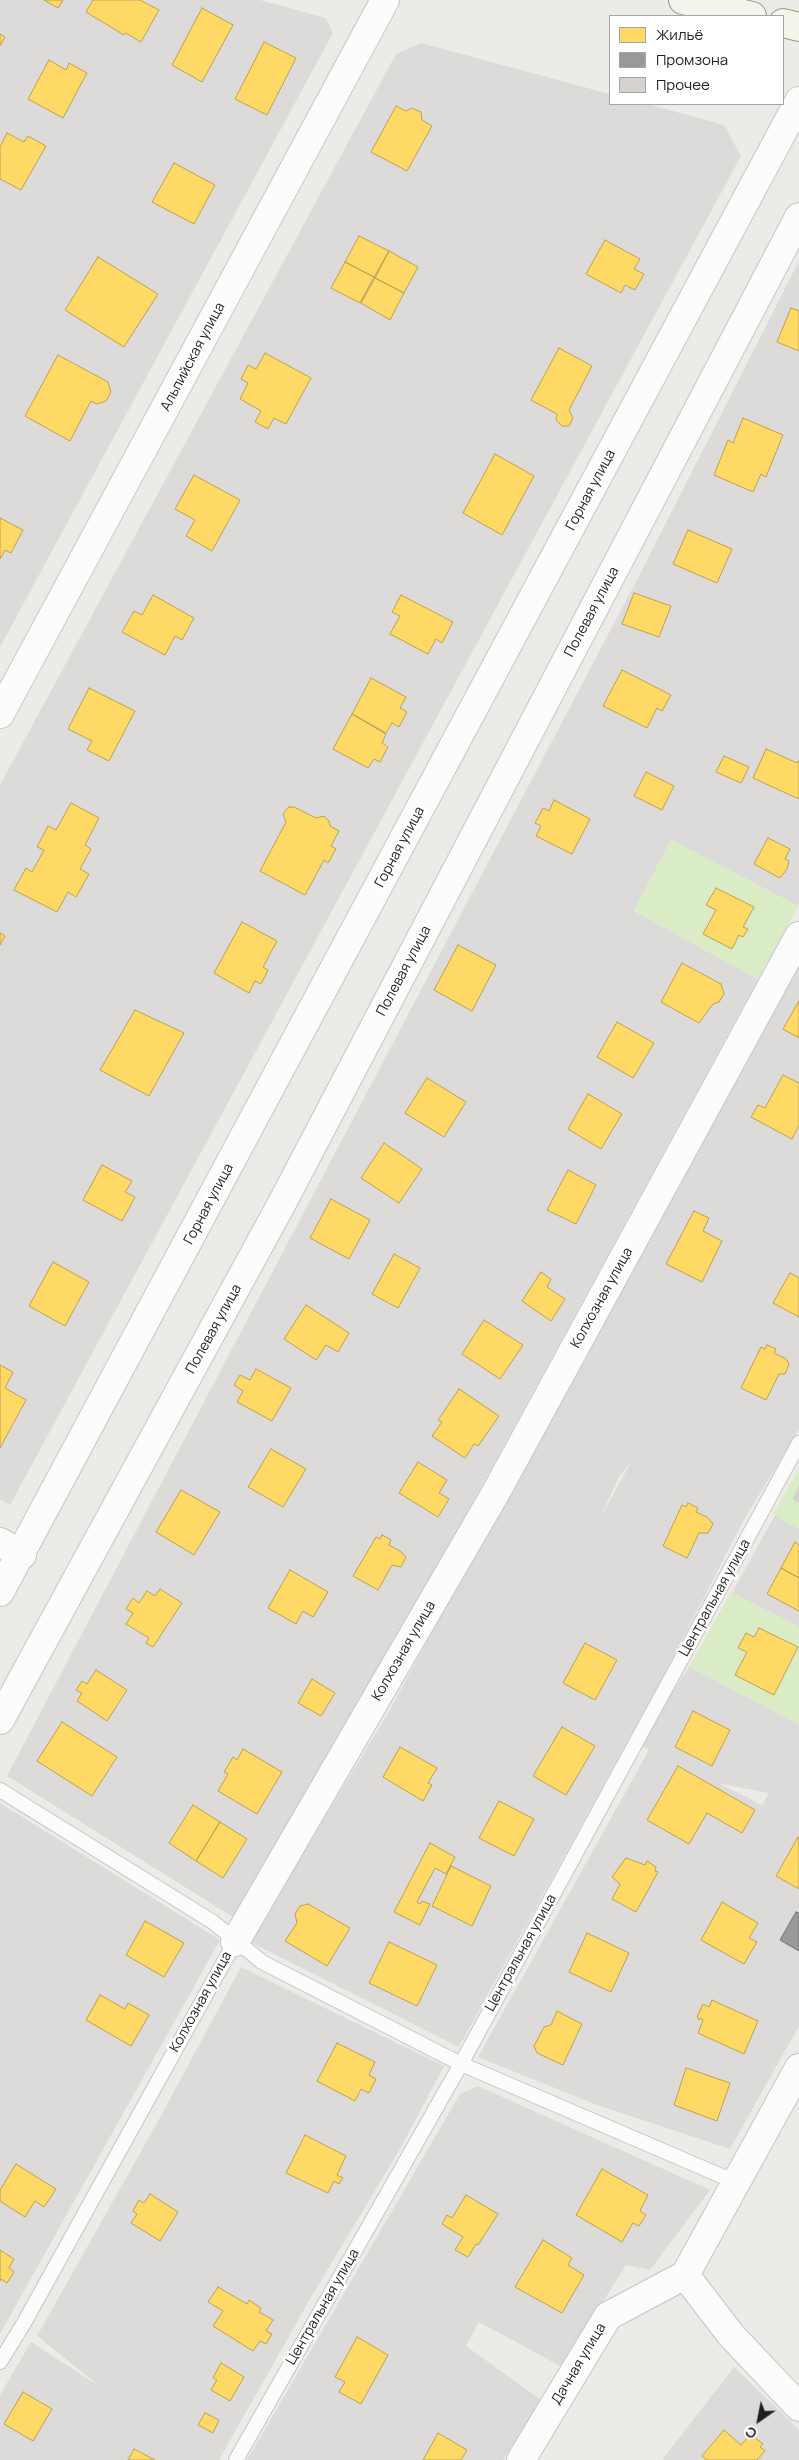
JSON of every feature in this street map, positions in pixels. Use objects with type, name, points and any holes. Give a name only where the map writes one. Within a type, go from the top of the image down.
[{"type":"main road","points":[[683,0],[748,15]]},
{"type":"main road","points":[[784,23],[799,27]]},
{"type":"street","name":"Альпийская улица","points":[[0,714],[386,0]]},
{"type":"street","name":"Горная улица","points":[[0,1592],[11,1549],[799,102]]},
{"type":"street","name":"Полевая улица","points":[[0,1720],[281,1205],[799,217]]},
{"type":"street","name":"Колхозная улица","points":[[235,1942],[495,1494],[799,936]]},
{"type":"street","points":[[799,2068],[738,2183],[685,2275],[730,2335],[799,2407]]},
{"type":"street","name":"Дачная улица","points":[[520,2460],[608,2316],[685,2275]]},
{"type":"lane","name":"Центральная улица","points":[[236,2460],[461,2064],[799,1443]]},
{"type":"lane","points":[[0,1790],[213,1922],[235,1942],[262,1962],[461,2064],[738,2183]]},
{"type":"lane","name":"Колхозная улица","points":[[0,2362],[24,2323],[235,1942]]},
{"type":"shaded area","points":[[0,0],[260,0],[326,18],[333,33],[0,647]]},
{"type":"shaded area","points":[[421,43],[609,94],[609,105],[651,105],[724,125],[741,156],[10,1505],[0,1500],[0,785],[396,54]]},
{"type":"shaded area","points":[[799,261],[798,906],[671,840],[634,911],[758,979],[443,1557],[233,1917],[7,1776],[640,574]]},
{"type":"shaded area","points":[[799,966],[799,1430],[746,1516],[665,1673],[459,2047],[252,1943],[253,1935],[387,1715],[508,1492],[572,1379],[574,1380],[758,1035]],"holes":[[[630,1464],[599,1520],[619,1477]]]},
{"type":"shaded area","points":[[775,1515],[799,1529],[799,1627],[732,1593]]},
{"type":"shaded area","points":[[689,1667],[799,1724],[799,2026],[730,2149],[597,2105],[478,2057],[649,1750],[638,1744]],"holes":[[[698,1773],[721,1784],[769,1793],[762,1805]]]},
{"type":"shaded area","points":[[0,1803],[220,1940],[0,2334]]},
{"type":"shaded area","points":[[241,1967],[444,2066],[400,2149],[310,2299],[219,2460],[0,2460],[0,2395],[31,2342],[102,2388],[37,2336],[157,2123]]},
{"type":"shaded area","points":[[478,2086],[710,2190],[650,2270],[626,2265],[562,2367],[479,2322],[466,2346],[541,2400],[503,2460],[247,2460],[460,2094]]},
{"type":"shaded area","points":[[734,2367],[799,2430],[799,2460],[662,2460]]},
{"type":"green space","points":[[671,840],[798,906],[758,979],[634,911]]},
{"type":"green space","points":[[799,1469],[799,1529],[773,1514]]},
{"type":"green space","points":[[731,1592],[799,1627],[799,1724],[689,1667]]},
{"type":"building: Жильё","points":[[44,0],[63,0],[58,8]]},
{"type":"building: Жильё","points":[[93,0],[140,0],[159,10],[141,42],[126,33],[124,35],[86,12]]},
{"type":"building: Жильё","points":[[202,8],[233,25],[202,82],[172,65]]},
{"type":"building: Жильё","points":[[0,34],[5,37],[0,46]]},
{"type":"building: Жильё","points":[[264,42],[296,58],[267,115],[235,99]]},
{"type":"building: Жильё","points":[[49,60],[66,70],[69,63],[87,73],[63,118],[28,99]]},
{"type":"building: Жильё","points":[[396,106],[406,111],[412,108],[421,112],[422,120],[432,126],[407,171],[371,152]]},
{"type":"building: Жильё","points":[[7,133],[24,142],[28,136],[46,146],[21,190],[0,179],[0,147]]},
{"type":"building: Жильё","points":[[174,163],[215,185],[194,224],[152,202]]},
{"type":"building: Жильё","points":[[359,236],[389,251],[374,277],[345,262]]},
{"type":"building: Жильё","points":[[605,240],[640,259],[634,269],[644,274],[635,290],[625,285],[621,293],[586,274]]},
{"type":"building: Жильё","points":[[389,251],[418,267],[404,293],[375,278]]},
{"type":"building: Жильё","points":[[98,257],[158,294],[124,347],[65,310]]},
{"type":"building: Жильё","points":[[345,262],[374,277],[360,303],[331,288]]},
{"type":"building: Жильё","points":[[375,278],[404,293],[390,320],[361,303]]},
{"type":"building: Жильё","points":[[791,308],[799,311],[799,351],[777,342]]},
{"type":"building: Жильё","points":[[559,348],[592,366],[569,410],[573,418],[569,426],[562,426],[556,420],[557,414],[531,400]]},
{"type":"building: Жильё","points":[[265,353],[311,378],[286,424],[274,418],[268,429],[255,422],[261,411],[240,399],[248,383],[241,379],[248,365],[256,369]]},
{"type":"building: Жильё","points":[[58,355],[108,382],[111,392],[106,401],[97,404],[91,401],[70,441],[25,416]]},
{"type":"building: Жильё","points":[[743,418],[783,435],[766,477],[761,474],[753,492],[714,475],[728,440],[733,443]]},
{"type":"building: Жильё","points":[[495,454],[534,476],[502,535],[463,513]]},
{"type":"building: Жильё","points":[[194,475],[240,500],[212,551],[186,536],[195,520],[175,509]]},
{"type":"building: Жильё","points":[[0,518],[23,530],[11,553],[5,550],[0,559]]},
{"type":"building: Жильё","points":[[688,530],[732,549],[717,583],[673,564]]},
{"type":"building: Жильё","points":[[634,593],[671,606],[659,637],[622,624]]},
{"type":"building: Жильё","points":[[153,595],[194,618],[182,640],[175,636],[165,655],[122,632],[134,611],[142,615]]},
{"type":"building: Жильё","points":[[401,595],[453,622],[442,643],[436,639],[428,654],[390,634],[400,616],[392,612]]},
{"type":"building: Жильё","points":[[622,670],[671,695],[662,711],[657,708],[647,728],[603,706]]},
{"type":"building: Жильё","points":[[371,678],[406,697],[400,708],[407,712],[399,727],[392,723],[386,733],[352,714]]},
{"type":"building: Жильё","points":[[89,688],[135,711],[109,761],[87,750],[92,741],[68,729]]},
{"type":"building: Жильё","points":[[352,714],[386,734],[382,743],[388,747],[380,762],[374,759],[368,768],[333,749]]},
{"type":"building: Жильё","points":[[766,749],[797,763],[799,760],[799,799],[753,778]]},
{"type":"building: Жильё","points":[[724,756],[749,767],[741,783],[716,772]]},
{"type":"building: Жильё","points":[[646,772],[674,786],[662,810],[634,796]]},
{"type":"building: Жильё","points":[[554,800],[590,819],[572,854],[536,836],[541,826],[535,823],[543,808],[549,811]]},
{"type":"building: Жильё","points":[[71,803],[99,818],[85,845],[91,849],[80,869],[89,874],[76,897],[68,892],[57,912],[14,890],[26,868],[32,872],[44,850],[37,847],[48,826],[56,830]]},
{"type":"building: Жильё","points":[[289,807],[294,807],[316,818],[324,816],[329,821],[330,826],[339,831],[331,846],[336,849],[328,863],[324,860],[305,895],[260,871],[286,822],[283,814]]},
{"type":"building: Жильё","points":[[768,838],[790,849],[785,859],[789,861],[787,869],[780,878],[754,864]]},
{"type":"building: Жильё","points":[[716,888],[754,907],[743,927],[748,929],[743,937],[739,935],[732,949],[703,934],[716,910],[706,905]]},
{"type":"building: Жильё","points":[[242,922],[277,941],[263,967],[268,970],[261,984],[255,981],[249,993],[214,973]]},
{"type":"building: Жильё","points":[[0,933],[5,936],[0,945]]},
{"type":"building: Жильё","points":[[458,945],[496,965],[472,1011],[434,990]]},
{"type":"building: Жильё","points":[[682,963],[721,984],[724,994],[719,1002],[713,1004],[699,1023],[661,1002]]},
{"type":"building: Жильё","points":[[799,1001],[799,1038],[783,1029]]},
{"type":"building: Жильё","points":[[135,1010],[184,1033],[149,1096],[100,1070]]},
{"type":"building: Жильё","points":[[617,1022],[654,1043],[633,1078],[597,1057]]},
{"type":"building: Жильё","points":[[783,1075],[799,1083],[799,1126],[792,1139],[751,1117],[758,1105],[765,1108]]},
{"type":"building: Жильё","points":[[427,1078],[466,1102],[444,1137],[405,1113]]},
{"type":"building: Жильё","points":[[588,1094],[622,1114],[601,1149],[568,1129]]},
{"type":"building: Жильё","points":[[384,1143],[422,1169],[399,1203],[361,1178]]},
{"type":"building: Жильё","points":[[102,1165],[132,1181],[125,1192],[135,1197],[122,1221],[83,1200]]},
{"type":"building: Жильё","points":[[568,1170],[596,1185],[576,1224],[547,1210]]},
{"type":"building: Жильё","points":[[331,1199],[370,1220],[349,1259],[310,1238]]},
{"type":"building: Жильё","points":[[694,1211],[709,1218],[703,1231],[722,1241],[702,1282],[666,1264]]},
{"type":"building: Жильё","points":[[394,1254],[420,1268],[398,1308],[372,1294]]},
{"type":"building: Жильё","points":[[53,1262],[89,1282],[65,1326],[29,1306]]},
{"type":"building: Жильё","points":[[541,1272],[551,1279],[547,1287],[565,1299],[551,1321],[522,1301]]},
{"type":"building: Жильё","points":[[790,1273],[799,1278],[799,1317],[773,1303]]},
{"type":"building: Жильё","points":[[306,1305],[349,1333],[338,1352],[326,1345],[316,1360],[284,1339]]},
{"type":"building: Жильё","points":[[484,1320],[523,1345],[500,1379],[462,1354]]},
{"type":"building: Жильё","points":[[767,1345],[776,1349],[774,1353],[786,1359],[789,1364],[785,1374],[779,1374],[766,1400],[741,1388],[761,1347],[765,1349]]},
{"type":"building: Жильё","points":[[0,1365],[13,1372],[5,1388],[26,1400],[0,1448]]},
{"type":"building: Жильё","points":[[256,1369],[291,1388],[272,1421],[237,1402],[243,1391],[234,1385],[240,1375],[250,1380]]},
{"type":"building: Жильё","points":[[459,1389],[499,1416],[478,1446],[474,1444],[465,1458],[432,1436],[442,1422],[438,1420]]},
{"type":"building: Жильё","points":[[271,1449],[306,1469],[283,1507],[248,1487]]},
{"type":"building: Жильё","points":[[418,1462],[447,1480],[439,1493],[449,1499],[438,1517],[399,1493]]},
{"type":"building: Жильё","points":[[181,1490],[220,1512],[194,1555],[156,1532]]},
{"type":"building: Жильё","points":[[688,1503],[698,1508],[696,1512],[707,1517],[713,1524],[708,1533],[699,1533],[687,1558],[663,1546],[682,1505],[686,1507]]},
{"type":"building: Жильё","points":[[382,1535],[391,1540],[389,1545],[406,1557],[401,1567],[392,1565],[378,1590],[353,1576],[376,1537],[380,1539]]},
{"type":"building: Жильё","points":[[795,1542],[799,1545],[799,1578],[781,1568]]},
{"type":"building: Жильё","points":[[781,1568],[799,1578],[799,1611],[767,1594]]},
{"type":"building: Жильё","points":[[290,1570],[328,1592],[313,1617],[303,1611],[296,1624],[268,1608]]},
{"type":"building: Жильё","points":[[160,1589],[182,1603],[153,1647],[146,1643],[149,1638],[126,1624],[133,1613],[126,1609],[133,1598],[139,1603],[147,1591],[155,1596]]},
{"type":"building: Жильё","points":[[759,1628],[798,1647],[774,1695],[735,1675],[747,1652],[738,1648],[746,1633],[754,1637]]},
{"type":"building: Жильё","points":[[585,1643],[617,1660],[595,1700],[563,1683]]},
{"type":"building: Жильё","points":[[96,1670],[127,1690],[107,1721],[77,1701],[82,1693],[76,1690],[82,1681],[87,1684]]},
{"type":"building: Жильё","points":[[312,1679],[335,1693],[321,1716],[298,1703]]},
{"type":"building: Жильё","points":[[693,1711],[730,1730],[712,1766],[675,1747]]},
{"type":"building: Жильё","points":[[62,1722],[117,1757],[92,1796],[37,1761]]},
{"type":"building: Жильё","points":[[562,1727],[595,1746],[566,1795],[533,1776]]},
{"type":"building: Жильё","points":[[400,1747],[437,1768],[428,1783],[432,1785],[423,1801],[383,1777]]},
{"type":"building: Жильё","points":[[243,1749],[282,1772],[257,1814],[218,1791],[228,1774],[224,1772],[233,1757],[237,1760]]},
{"type":"building: Жильё","points":[[678,1766],[755,1810],[742,1833],[707,1813],[689,1844],[647,1820]]},
{"type":"building: Жильё","points":[[499,1801],[534,1819],[514,1856],[479,1838]]},
{"type":"building: Жильё","points":[[193,1805],[220,1822],[196,1861],[169,1843]]},
{"type":"building: Жильё","points":[[220,1822],[247,1839],[223,1878],[196,1861]]},
{"type":"building: Жильё","points":[[799,1838],[799,1889],[776,1876]]},
{"type":"building: Жильё","points":[[430,1843],[455,1857],[446,1874],[435,1868],[417,1902],[420,1904],[422,1901],[430,1904],[420,1925],[394,1912]]},
{"type":"building: Жильё","points":[[626,1858],[645,1865],[647,1861],[656,1867],[655,1871],[658,1872],[636,1912],[612,1899],[620,1884],[612,1877]]},
{"type":"building: Жильё","points":[[451,1866],[491,1886],[472,1926],[432,1906]]},
{"type":"building: Жильё","points":[[722,1902],[758,1923],[749,1938],[757,1942],[744,1964],[701,1940]]},
{"type":"building: Жильё","points":[[308,1904],[350,1928],[327,1966],[285,1941],[297,1923],[295,1914],[300,1906]]},
{"type":"building: Жильё","points":[[145,1921],[184,1943],[164,1977],[126,1955]]},
{"type":"building: Жильё","points":[[587,1933],[629,1953],[611,1992],[569,1972]]},
{"type":"building: Жильё","points":[[389,1942],[437,1965],[417,2006],[369,1983]]},
{"type":"building: Жильё","points":[[100,1995],[125,2009],[128,2003],[149,2015],[131,2046],[86,2020]]},
{"type":"building: Жильё","points":[[712,2000],[758,2021],[744,2054],[698,2033],[703,2020],[700,2018],[699,2020],[697,2017],[703,2004],[709,2007]]},
{"type":"building: Жильё","points":[[557,2011],[582,2024],[563,2065],[537,2053],[534,2046],[544,2027],[551,2025]]},
{"type":"building: Жильё","points":[[337,2043],[375,2062],[369,2075],[376,2079],[369,2093],[361,2089],[355,2101],[317,2081]]},
{"type":"building: Жильё","points":[[686,2068],[730,2083],[717,2121],[674,2105]]},
{"type":"building: Жильё","points":[[305,2135],[346,2156],[337,2175],[343,2178],[339,2184],[334,2181],[328,2193],[286,2173]]},
{"type":"building: Жильё","points":[[16,2164],[56,2189],[44,2207],[35,2201],[25,2217],[0,2201],[0,2190]]},
{"type":"building: Жильё","points":[[602,2169],[648,2195],[640,2211],[646,2215],[639,2226],[633,2223],[622,2242],[576,2215]]},
{"type":"building: Жильё","points":[[150,2194],[178,2212],[160,2241],[131,2223],[137,2214],[133,2211],[139,2200],[144,2203]]},
{"type":"building: Жильё","points":[[466,2195],[498,2214],[468,2257],[455,2250],[463,2237],[442,2224],[447,2215],[452,2218]]},
{"type":"building: Жильё","points":[[543,2240],[572,2258],[568,2265],[584,2275],[562,2313],[515,2287]]},
{"type":"building: Жильё","points":[[0,2250],[14,2259],[9,2268],[14,2272],[7,2283],[1,2279],[0,2281]]},
{"type":"building: Жильё","points":[[218,2287],[247,2304],[249,2300],[261,2308],[259,2312],[273,2320],[266,2331],[272,2334],[266,2344],[260,2341],[253,2351],[213,2326],[223,2311],[208,2302]]},
{"type":"building: Жильё","points":[[357,2337],[388,2355],[361,2404],[339,2392],[345,2382],[335,2377]]},
{"type":"building: Жильё","points":[[221,2363],[244,2377],[230,2401],[211,2390],[217,2380],[213,2378]]},
{"type":"building: Жильё","points":[[23,2392],[52,2409],[33,2441],[4,2424]]},
{"type":"building: Жильё","points":[[205,2413],[219,2420],[213,2433],[198,2425]]},
{"type":"building: Жильё","points":[[724,2430],[741,2445],[748,2437],[752,2440],[754,2437],[763,2444],[760,2447],[765,2451],[757,2460],[707,2460],[702,2456]]},
{"type":"building: Жильё","points":[[438,2433],[467,2450],[461,2460],[423,2460]]},
{"type":"building: Жильё","points":[[134,2449],[155,2460],[128,2460]]},
{"type":"building: Промзона","points":[[796,1912],[799,1913],[799,1951],[780,1940]]},
{"type":"building: Прочее","points":[[799,1487],[799,1502],[793,1499]]}]
